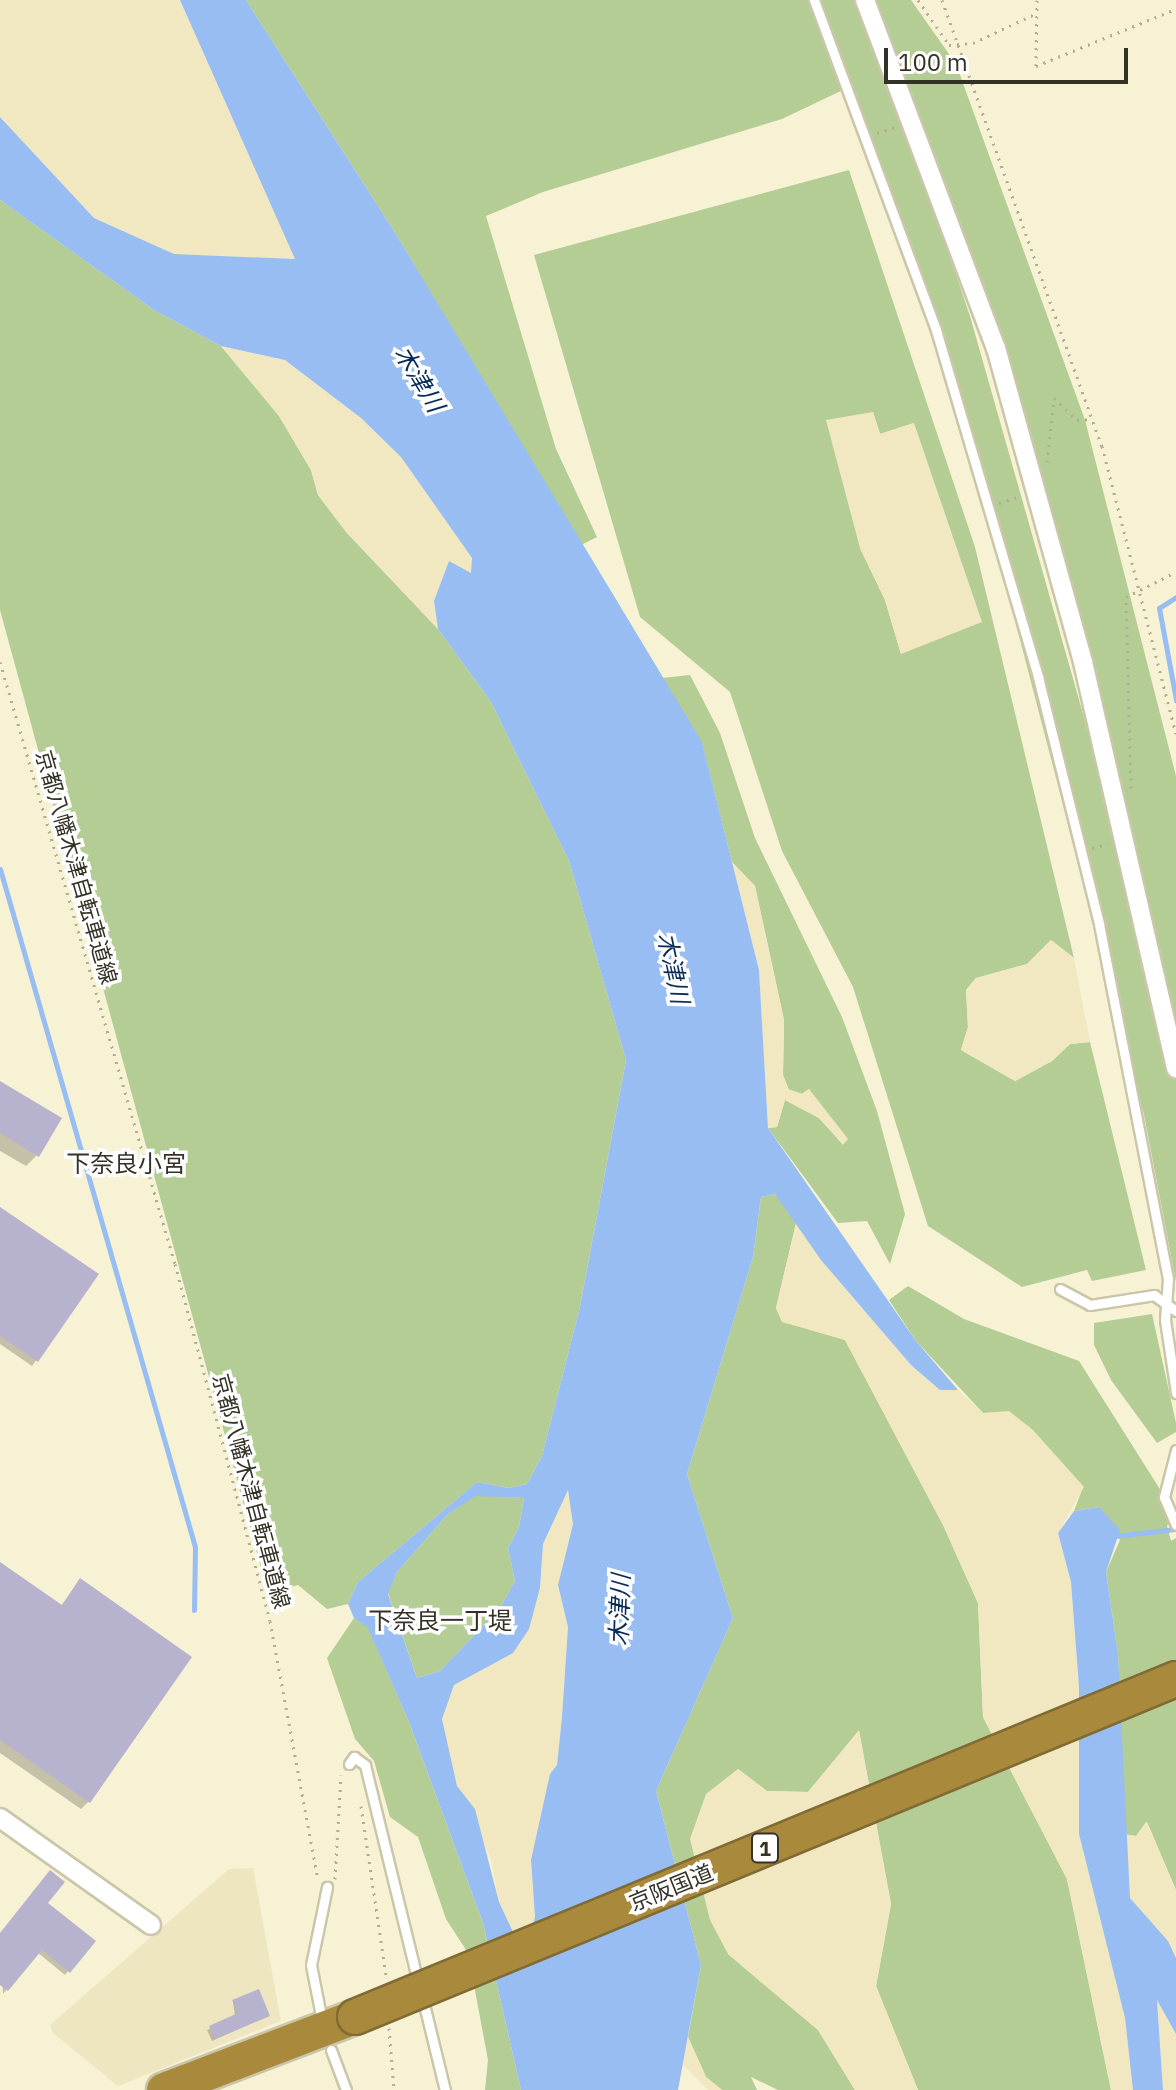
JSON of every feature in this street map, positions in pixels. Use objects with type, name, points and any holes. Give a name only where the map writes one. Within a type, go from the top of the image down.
[{"type":"highway","name":"京阪国道","points":[[228,2090],[342,2034],[1176,1679]]},
{"type":"highway","name":"京阪国道","points":[[164,2090],[342,2034],[1176,1704]]},
{"type":"street","points":[[865,0],[996,348],[1037,490],[1125,840],[1176,1068]]},
{"type":"street","points":[[0,1818],[151,1925]]},
{"type":"lane","points":[[814,0],[866,137],[992,506],[1081,850],[1168,1279],[1167,1302],[1176,1393]]},
{"type":"lane","points":[[1060,1289],[1090,1305],[1154,1295],[1176,1311]]},
{"type":"lane","points":[[1174,1521],[1164,1497],[1176,1450]]},
{"type":"lane","points":[[349,1764],[354,1757],[365,1765],[445,2090]]},
{"type":"lane","points":[[327,1887],[311,1965],[342,2034],[346,2090]]},
{"type":"path","points":[[918,0],[949,45],[960,46],[1036,14]]},
{"type":"path","points":[[942,0],[1092,419],[1176,734]]},
{"type":"path","points":[[1037,0],[1036,66],[1176,9]]},
{"type":"path","points":[[866,137],[911,121]]},
{"type":"path","points":[[992,506],[1037,490],[1044,484],[1054,398],[1077,420],[1092,419]]},
{"type":"path","points":[[1131,802],[1126,597],[1176,572]]},
{"type":"path","name":"京都八幡木津自転車道線","points":[[0,664],[179,1279],[270,1621],[318,1880],[327,1887]]},
{"type":"path","points":[[1081,850],[1125,840]]},
{"type":"path","points":[[327,1887],[334,1883],[341,1776],[349,1764],[357,1780],[387,1990]]},
{"type":"path","points":[[389,2018],[394,2090]]},
{"type":"shaded area","points":[[253,1868],[281,2021],[118,2086],[53,2033],[50,2025],[229,1869]]},
{"type":"green space","points":[[246,0],[809,0],[845,89],[782,119],[543,192],[486,216],[556,449],[597,537],[581,545],[394,231]]},
{"type":"green space","points":[[816,0],[858,0],[901,112],[970,316],[1122,851],[1176,1077],[1176,1282],[1144,1115],[984,502],[866,129]]},
{"type":"green space","points":[[873,0],[911,0],[956,64],[1085,420],[1176,776],[1176,1024],[1133,833],[1004,341]]},
{"type":"green space","points":[[849,170],[975,547],[1074,958],[1051,940],[1027,964],[976,978],[966,990],[968,1027],[961,1050],[1015,1081],[1052,1061],[1070,1044],[1090,1042],[1146,1270],[1092,1281],[1087,1270],[1022,1287],[928,1226],[853,987],[782,851],[730,692],[640,617],[534,255]],"holes":[[[873,412],[880,434],[914,423],[901,654],[885,600],[860,548]]]},
{"type":"green space","points":[[0,200],[154,310],[221,346],[279,416],[311,470],[318,495],[347,533],[438,629],[491,702],[569,861],[626,1060],[580,1307],[542,1456],[527,1484],[509,1488],[477,1482],[358,1582],[348,1604],[327,1609],[298,1585],[285,1589],[287,1604],[273,1612],[0,610]]},
{"type":"green space","points":[[690,675],[720,733],[755,838],[842,1017],[877,1111],[905,1214],[890,1264],[867,1221],[838,1223],[768,1128],[777,1127],[785,1100],[819,1118],[843,1144],[809,1089],[802,1094],[789,1090],[783,1075],[784,1020],[755,886],[732,862],[702,743],[662,678]]},
{"type":"green space","points":[[775,1194],[797,1219],[776,1308],[782,1321],[845,1340],[943,1525],[978,1603],[983,1717],[1067,1879],[1111,2090],[918,2090],[876,1986],[891,1904],[859,1731],[808,1792],[767,1791],[738,1769],[728,1954],[818,2030],[855,2090],[778,2090],[751,2077],[757,2090],[722,2090],[706,2077],[688,2037],[701,1965],[656,1791],[733,1618],[687,1474],[753,1257],[761,1197]]},
{"type":"green space","points":[[908,1286],[964,1319],[1079,1361],[1175,1513],[1167,1526],[1171,1541],[1176,1538],[1176,1890],[1147,1822],[1136,1836],[1123,1834],[1118,1654],[1106,1572],[1120,1540],[1099,1507],[1074,1511],[1083,1487],[1009,1412],[983,1413],[916,1341],[889,1300]]},
{"type":"green space","points":[[1152,1314],[1176,1423],[1176,1432],[1157,1443],[1111,1380],[1094,1345],[1094,1323]]},
{"type":"green space","points":[[476,1495],[524,1498],[519,1527],[508,1548],[515,1581],[500,1608],[440,1671],[417,1678],[388,1593],[397,1572],[448,1514]]},
{"type":"green space","points":[[354,1618],[368,1627],[409,1722],[483,1923],[521,2090],[485,2090],[488,2060],[468,1953],[446,1919],[418,1837],[390,1817],[374,1761],[355,1739],[327,1658]]},
{"type":"sand","points":[[0,0],[180,0],[296,259],[174,254],[94,218],[0,117]]},
{"type":"sand","points":[[221,346],[285,360],[361,418],[401,457],[472,558],[472,574],[449,562],[434,601],[438,629],[347,533],[318,495],[311,470],[279,416]]},
{"type":"sand","points":[[873,412],[880,434],[914,423],[982,622],[901,654],[885,600],[860,548],[826,420]]},
{"type":"sand","points":[[732,862],[755,886],[784,1020],[783,1075],[788,1089],[802,1094],[809,1089],[848,1139],[843,1145],[819,1118],[785,1100],[777,1127],[768,1128],[759,970]]},
{"type":"sand","points":[[1051,940],[1074,958],[1090,1042],[1070,1044],[1052,1061],[1015,1081],[961,1050],[968,1027],[966,990],[976,978],[1027,964]]},
{"type":"sand","points":[[797,1219],[821,1260],[911,1365],[940,1390],[958,1390],[983,1413],[1009,1411],[1033,1430],[1084,1487],[1058,1533],[1071,1582],[1079,1687],[1079,1834],[1125,2018],[1133,2090],[1111,2090],[1067,1879],[983,1717],[978,1603],[943,1525],[845,1340],[782,1322],[776,1308]]},
{"type":"sand","points":[[568,1488],[573,1524],[558,1585],[568,1627],[562,1717],[557,1765],[531,1860],[535,1917],[527,1948],[513,1932],[499,1902],[491,1859],[457,1786],[442,1719],[454,1685],[513,1653],[540,1588],[543,1544]]},
{"type":"sand","points":[[859,1730],[891,1904],[876,1986],[918,2090],[855,2090],[818,2030],[728,1954],[710,1920],[690,1839],[706,1794],[738,1769],[767,1791],[808,1792]]},
{"type":"sand","points":[[1146,1822],[1176,1890],[1176,1958],[1168,1941],[1130,1898],[1123,1834],[1136,1836]]},
{"type":"sand","points":[[1157,1999],[1176,2034],[1176,2090],[1163,2090]]},
{"type":"sand","points":[[688,2037],[706,2077],[722,2090],[708,2090],[683,2065]]},
{"type":"water","name":"木津川","points":[[180,0],[246,0],[394,231],[702,742],[759,970],[768,1128],[916,1341],[958,1390],[940,1390],[911,1365],[821,1260],[775,1194],[761,1197],[753,1257],[687,1474],[733,1618],[656,1791],[701,1965],[678,2090],[521,2090],[483,1923],[409,1722],[368,1628],[354,1618],[348,1604],[358,1582],[477,1482],[509,1488],[527,1484],[542,1456],[580,1307],[626,1060],[569,861],[491,702],[438,629],[434,601],[449,561],[471,573],[472,558],[401,457],[361,418],[285,360],[221,346],[154,310],[0,200],[0,117],[94,218],[174,254],[295,259]],"holes":[[[568,1490],[573,1524],[558,1585],[568,1627],[562,1717],[557,1765],[550,1774],[531,1860],[535,1917],[527,1947],[513,1932],[499,1902],[475,1809],[457,1786],[442,1719],[454,1685],[513,1653],[529,1629],[540,1588],[543,1544]],[[476,1496],[524,1498],[519,1527],[508,1548],[515,1581],[500,1608],[440,1671],[417,1678],[388,1594],[397,1572],[448,1514]]]},
{"type":"water","points":[[1099,1507],[1120,1530],[1106,1572],[1118,1654],[1130,1898],[1168,1941],[1176,1958],[1176,2034],[1157,2000],[1163,2090],[1133,2090],[1125,2018],[1079,1834],[1079,1687],[1071,1582],[1058,1533],[1074,1511]]},
{"type":"building","points":[[0,1081],[62,1118],[39,1157],[0,1133]]},
{"type":"building","points":[[0,1207],[99,1274],[38,1362],[0,1336]]},
{"type":"building","points":[[0,1562],[62,1605],[80,1578],[192,1657],[90,1803],[0,1740]]},
{"type":"building","points":[[50,1870],[65,1882],[48,1903],[96,1941],[70,1973],[42,1950],[8,1991],[0,1985],[0,1933]]},
{"type":"building","points":[[259,1989],[270,2016],[215,2039],[209,2026],[238,2013],[232,2000]]},
{"type":"waterway","points":[[1176,597],[1159,608],[1176,700]]},
{"type":"waterway","points":[[0,869],[195,1547],[194,1610]]},
{"type":"waterway","points":[[1115,1536],[1176,1529]]},
{"type":"district","name":"下奈良小宮","points":[[126,1164]]},
{"type":"district","name":"下奈良一丁堤","points":[[440,1621]]}]
